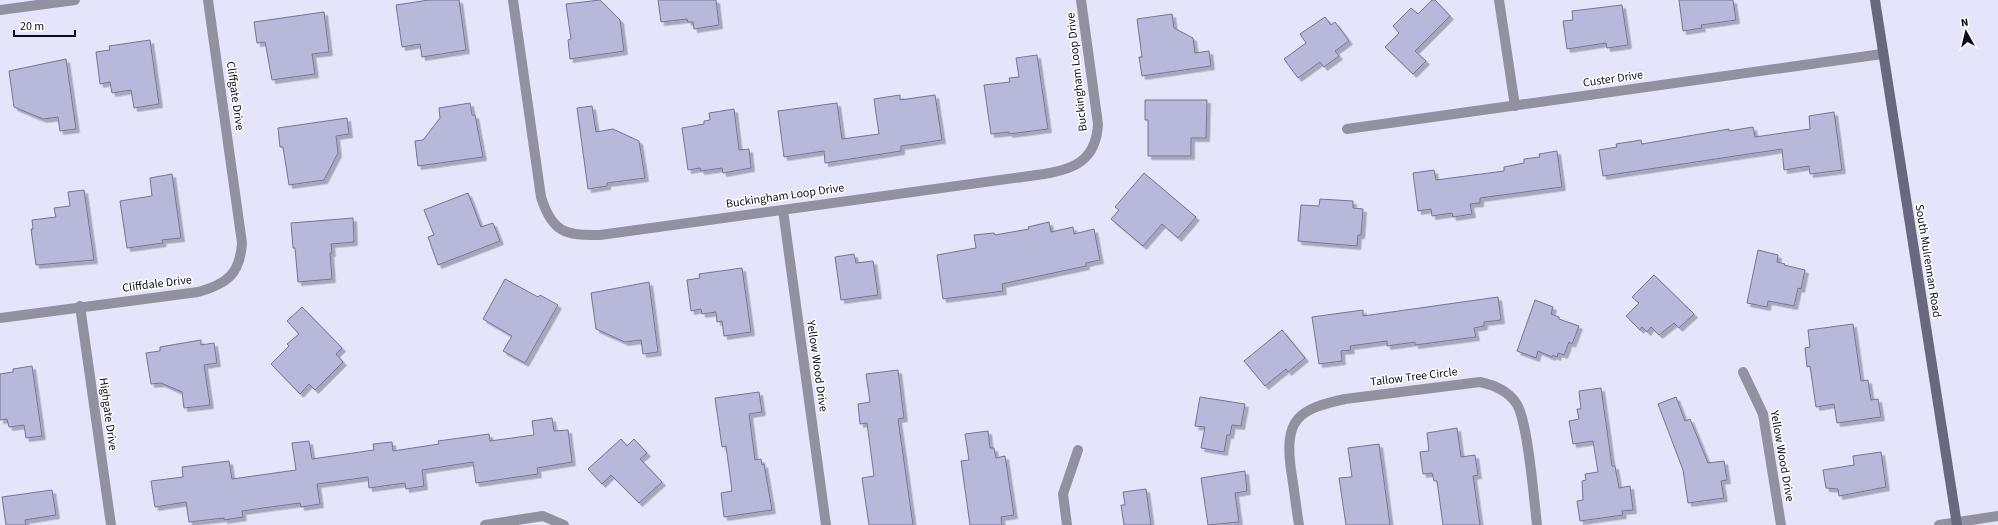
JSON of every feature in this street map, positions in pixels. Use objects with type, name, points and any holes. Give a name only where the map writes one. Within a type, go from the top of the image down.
[{"type":"street","points":[[0,10],[75,0]]},
{"type":"street","name":"Cliffgate Drive","points":[[208,0],[236,196]]},
{"type":"street","name":"Buckingham Loop Drive","points":[[513,0],[541,197],[546,214],[564,232],[576,236],[600,235],[1044,174],[1077,166],[1093,147],[1097,135],[1098,124],[1081,0]]},
{"type":"street","points":[[1499,0],[1515,106]]},
{"type":"street","name":"South Mulrennan Road","points":[[1875,0],[1882,54],[1956,524]]},
{"type":"street","name":"Custer Drive","points":[[1347,129],[1882,54]]},
{"type":"street","name":"Cliffdale Drive","points":[[0,318],[80,306],[198,292],[215,287],[227,280],[236,269],[241,257],[242,243],[236,196]]},
{"type":"street","name":"Yellow Wood Drive","points":[[783,210],[826,525]]},
{"type":"street","name":"Highgate Drive","points":[[80,306],[111,525]]},
{"type":"street","name":"Yellow Wood Drive","points":[[1743,372],[1763,414],[1781,525]]},
{"type":"street","name":"Tallow Tree Circle","points":[[1299,525],[1288,452],[1289,435],[1293,426],[1305,413],[1324,404],[1345,399],[1480,382],[1492,384],[1511,396],[1517,404],[1521,414],[1526,440],[1537,525]]},
{"type":"street","points":[[1067,525],[1063,494],[1078,450]]},
{"type":"street","points":[[485,525],[543,516],[564,525]]},
{"type":"street","points":[[1939,525],[1956,524],[1998,516]]},
{"type":"building","points":[[429,0],[459,0],[466,50],[422,57],[420,44],[402,47],[396,5]]},
{"type":"building","points":[[600,0],[620,20],[624,51],[570,59],[568,40],[571,39],[566,4]]},
{"type":"building","points":[[658,0],[716,0],[719,25],[694,29],[693,22],[688,22],[687,19],[661,22]]},
{"type":"building","points":[[1432,0],[1435,0],[1450,16],[1415,51],[1426,61],[1413,74],[1385,47],[1399,33],[1393,26],[1411,8],[1418,14]]},
{"type":"building","points":[[1679,0],[1733,0],[1736,20],[1701,25],[1702,28],[1683,31]]},
{"type":"building","points":[[1622,5],[1628,45],[1607,48],[1606,43],[1567,49],[1563,21],[1573,20],[1572,11]]},
{"type":"building","points":[[324,12],[329,52],[312,54],[315,74],[272,80],[265,42],[257,43],[254,22]]},
{"type":"building","points":[[1172,14],[1174,28],[1193,38],[1195,53],[1209,51],[1211,66],[1142,76],[1139,57],[1142,57],[1137,19]]},
{"type":"building","points":[[1325,17],[1331,25],[1335,22],[1349,41],[1335,51],[1339,56],[1324,67],[1320,62],[1298,78],[1284,59],[1306,43],[1300,34]]},
{"type":"building","points":[[150,40],[159,104],[134,108],[131,90],[112,93],[110,82],[100,84],[96,52],[110,50],[109,46]]},
{"type":"building","points":[[1037,55],[1048,129],[1009,134],[1009,132],[991,134],[984,85],[1010,82],[1009,78],[1019,77],[1016,58]]},
{"type":"building","points":[[66,59],[76,129],[60,131],[58,117],[43,119],[14,107],[9,71]]},
{"type":"building","points":[[900,95],[900,100],[935,95],[942,140],[901,146],[901,151],[825,163],[824,151],[784,157],[778,111],[837,103],[842,139],[879,134],[874,99]]},
{"type":"building","points":[[1145,100],[1207,100],[1206,138],[1191,138],[1191,156],[1148,156],[1148,120],[1145,120]]},
{"type":"building","points":[[470,103],[472,115],[475,115],[483,157],[418,166],[415,141],[423,140],[440,118],[439,108]]},
{"type":"building","points":[[592,106],[596,132],[613,129],[639,141],[645,178],[607,183],[607,186],[588,189],[577,108]]},
{"type":"building","points":[[734,109],[739,150],[749,149],[751,168],[723,173],[722,168],[701,171],[700,168],[688,170],[682,128],[704,124],[704,121],[710,120],[709,113]]},
{"type":"building","points":[[1834,112],[1842,170],[1810,174],[1809,166],[1784,170],[1782,149],[1603,176],[1599,150],[1617,147],[1616,144],[1641,140],[1642,144],[1729,129],[1729,131],[1753,127],[1755,137],[1810,129],[1809,116]]},
{"type":"building","points":[[347,118],[349,134],[336,136],[338,153],[324,180],[289,185],[283,147],[280,147],[278,128]]},
{"type":"building","points":[[1557,151],[1562,187],[1480,198],[1480,203],[1470,204],[1472,214],[1453,217],[1452,213],[1432,216],[1431,209],[1418,211],[1413,173],[1434,170],[1436,180],[1504,171],[1504,167],[1524,163],[1524,159],[1540,157],[1539,154]]},
{"type":"building","points":[[1144,173],[1196,217],[1178,238],[1162,224],[1143,246],[1111,219],[1119,210],[1115,207]]},
{"type":"building","points":[[172,174],[181,238],[162,240],[163,243],[127,248],[120,201],[152,196],[150,178]]},
{"type":"building","points":[[84,190],[94,260],[36,265],[31,229],[33,229],[32,220],[56,217],[54,208],[70,206],[68,192]]},
{"type":"building","points":[[468,193],[481,227],[493,223],[500,241],[438,265],[428,237],[434,235],[424,210]]},
{"type":"building","points":[[1320,199],[1353,201],[1353,208],[1363,209],[1361,235],[1358,235],[1357,246],[1298,241],[1301,205],[1319,206]]},
{"type":"building","points":[[353,218],[354,242],[331,244],[332,253],[330,253],[332,279],[298,282],[291,223]]},
{"type":"building","points":[[1049,222],[1051,232],[1073,227],[1074,234],[1094,229],[1100,260],[1086,263],[1086,266],[1002,284],[1003,291],[943,299],[937,255],[976,248],[974,235],[994,233],[995,235],[1029,229],[1028,227]]},
{"type":"building","points":[[1758,250],[1778,255],[1777,262],[1785,264],[1784,265],[1805,270],[1801,289],[1798,288],[1794,306],[1768,301],[1767,307],[1747,303]]},
{"type":"building","points":[[854,254],[856,263],[873,261],[878,295],[841,300],[835,257]]},
{"type":"building","points":[[742,268],[751,332],[724,336],[722,321],[717,322],[716,312],[702,314],[701,309],[691,311],[687,280],[700,278],[699,274]]},
{"type":"building","points":[[1654,275],[1694,314],[1679,328],[1674,323],[1659,335],[1651,327],[1647,332],[1642,327],[1640,330],[1626,316],[1639,303],[1632,297]]},
{"type":"building","points":[[505,279],[538,297],[540,295],[558,305],[525,363],[503,351],[512,336],[483,319]]},
{"type":"building","points":[[649,282],[658,352],[643,354],[641,340],[625,342],[596,329],[591,293]]},
{"type":"building","points":[[1498,297],[1501,320],[1484,322],[1484,326],[1474,328],[1476,337],[1415,345],[1415,342],[1387,346],[1387,341],[1350,346],[1351,350],[1341,351],[1342,361],[1319,364],[1312,317],[1363,310],[1363,316]]},
{"type":"building","points":[[1535,300],[1553,307],[1551,314],[1559,317],[1559,319],[1579,326],[1572,344],[1569,342],[1564,355],[1558,353],[1557,357],[1553,355],[1552,357],[1538,351],[1536,358],[1517,351]]},
{"type":"building","points":[[302,307],[342,348],[336,354],[343,362],[315,390],[309,384],[300,394],[271,364],[289,346],[287,344],[299,334],[287,321]]},
{"type":"building","points":[[1853,324],[1861,381],[1868,380],[1871,400],[1878,399],[1881,417],[1837,423],[1834,404],[1816,407],[1810,366],[1807,367],[1805,348],[1810,347],[1808,330]]},
{"type":"building","points":[[1282,330],[1305,358],[1288,372],[1286,369],[1265,386],[1244,361]]},
{"type":"building","points":[[201,340],[201,345],[214,343],[217,363],[204,365],[210,405],[184,408],[182,392],[161,383],[151,384],[146,353],[160,351],[160,347]]},
{"type":"building","points":[[32,366],[42,436],[26,438],[24,425],[9,427],[7,419],[0,420],[0,374],[13,372],[13,369]]},
{"type":"building","points":[[898,370],[904,418],[898,419],[913,525],[869,525],[862,478],[874,476],[867,423],[860,424],[858,404],[870,402],[866,374]]},
{"type":"building","points":[[1601,388],[1612,466],[1615,466],[1619,488],[1630,486],[1633,510],[1622,511],[1623,515],[1580,521],[1577,501],[1583,500],[1582,481],[1586,480],[1585,474],[1598,472],[1593,441],[1573,444],[1569,421],[1579,419],[1577,409],[1581,409],[1579,391]]},
{"type":"building","points":[[759,392],[762,412],[749,414],[755,460],[761,459],[762,465],[764,464],[772,510],[724,517],[721,493],[732,491],[726,446],[722,447],[715,398]]},
{"type":"building","points":[[1200,397],[1245,404],[1241,426],[1232,425],[1230,435],[1227,435],[1224,452],[1201,448],[1205,427],[1195,426]]},
{"type":"building","points":[[1676,397],[1685,421],[1690,419],[1708,463],[1724,461],[1727,480],[1721,481],[1724,498],[1688,503],[1683,470],[1658,404]]},
{"type":"building","points":[[552,418],[554,431],[568,430],[572,462],[537,468],[538,474],[476,483],[473,462],[422,470],[424,486],[406,489],[405,483],[369,488],[368,477],[317,484],[320,504],[301,507],[300,503],[242,511],[243,517],[224,520],[224,518],[189,522],[186,502],[155,507],[151,481],[183,477],[182,467],[229,461],[232,479],[296,470],[292,443],[309,441],[312,459],[374,450],[373,444],[392,442],[393,451],[439,444],[438,441],[489,434],[490,441],[534,435],[532,421]]},
{"type":"building","points":[[1457,428],[1461,457],[1475,455],[1478,475],[1473,476],[1480,525],[1443,525],[1437,481],[1434,481],[1432,473],[1423,474],[1420,452],[1429,451],[1427,433]]},
{"type":"building","points":[[988,431],[990,448],[994,448],[996,458],[1005,456],[1014,515],[1001,517],[1002,525],[970,525],[961,461],[969,460],[965,434]]},
{"type":"building","points":[[621,439],[627,446],[634,439],[647,453],[640,459],[662,482],[639,503],[611,475],[602,484],[588,469]]},
{"type":"building","points":[[1379,444],[1390,525],[1346,525],[1339,478],[1352,477],[1348,448]]},
{"type":"building","points":[[1881,452],[1886,487],[1839,496],[1838,489],[1826,488],[1823,470],[1854,465],[1853,456]]},
{"type":"building","points":[[1245,471],[1247,491],[1235,493],[1239,522],[1208,525],[1201,478]]},
{"type":"building","points":[[1146,489],[1151,525],[1124,525],[1121,505],[1125,505],[1123,492]]},
{"type":"building","points":[[52,490],[56,515],[25,520],[26,525],[6,525],[2,497]]}]
